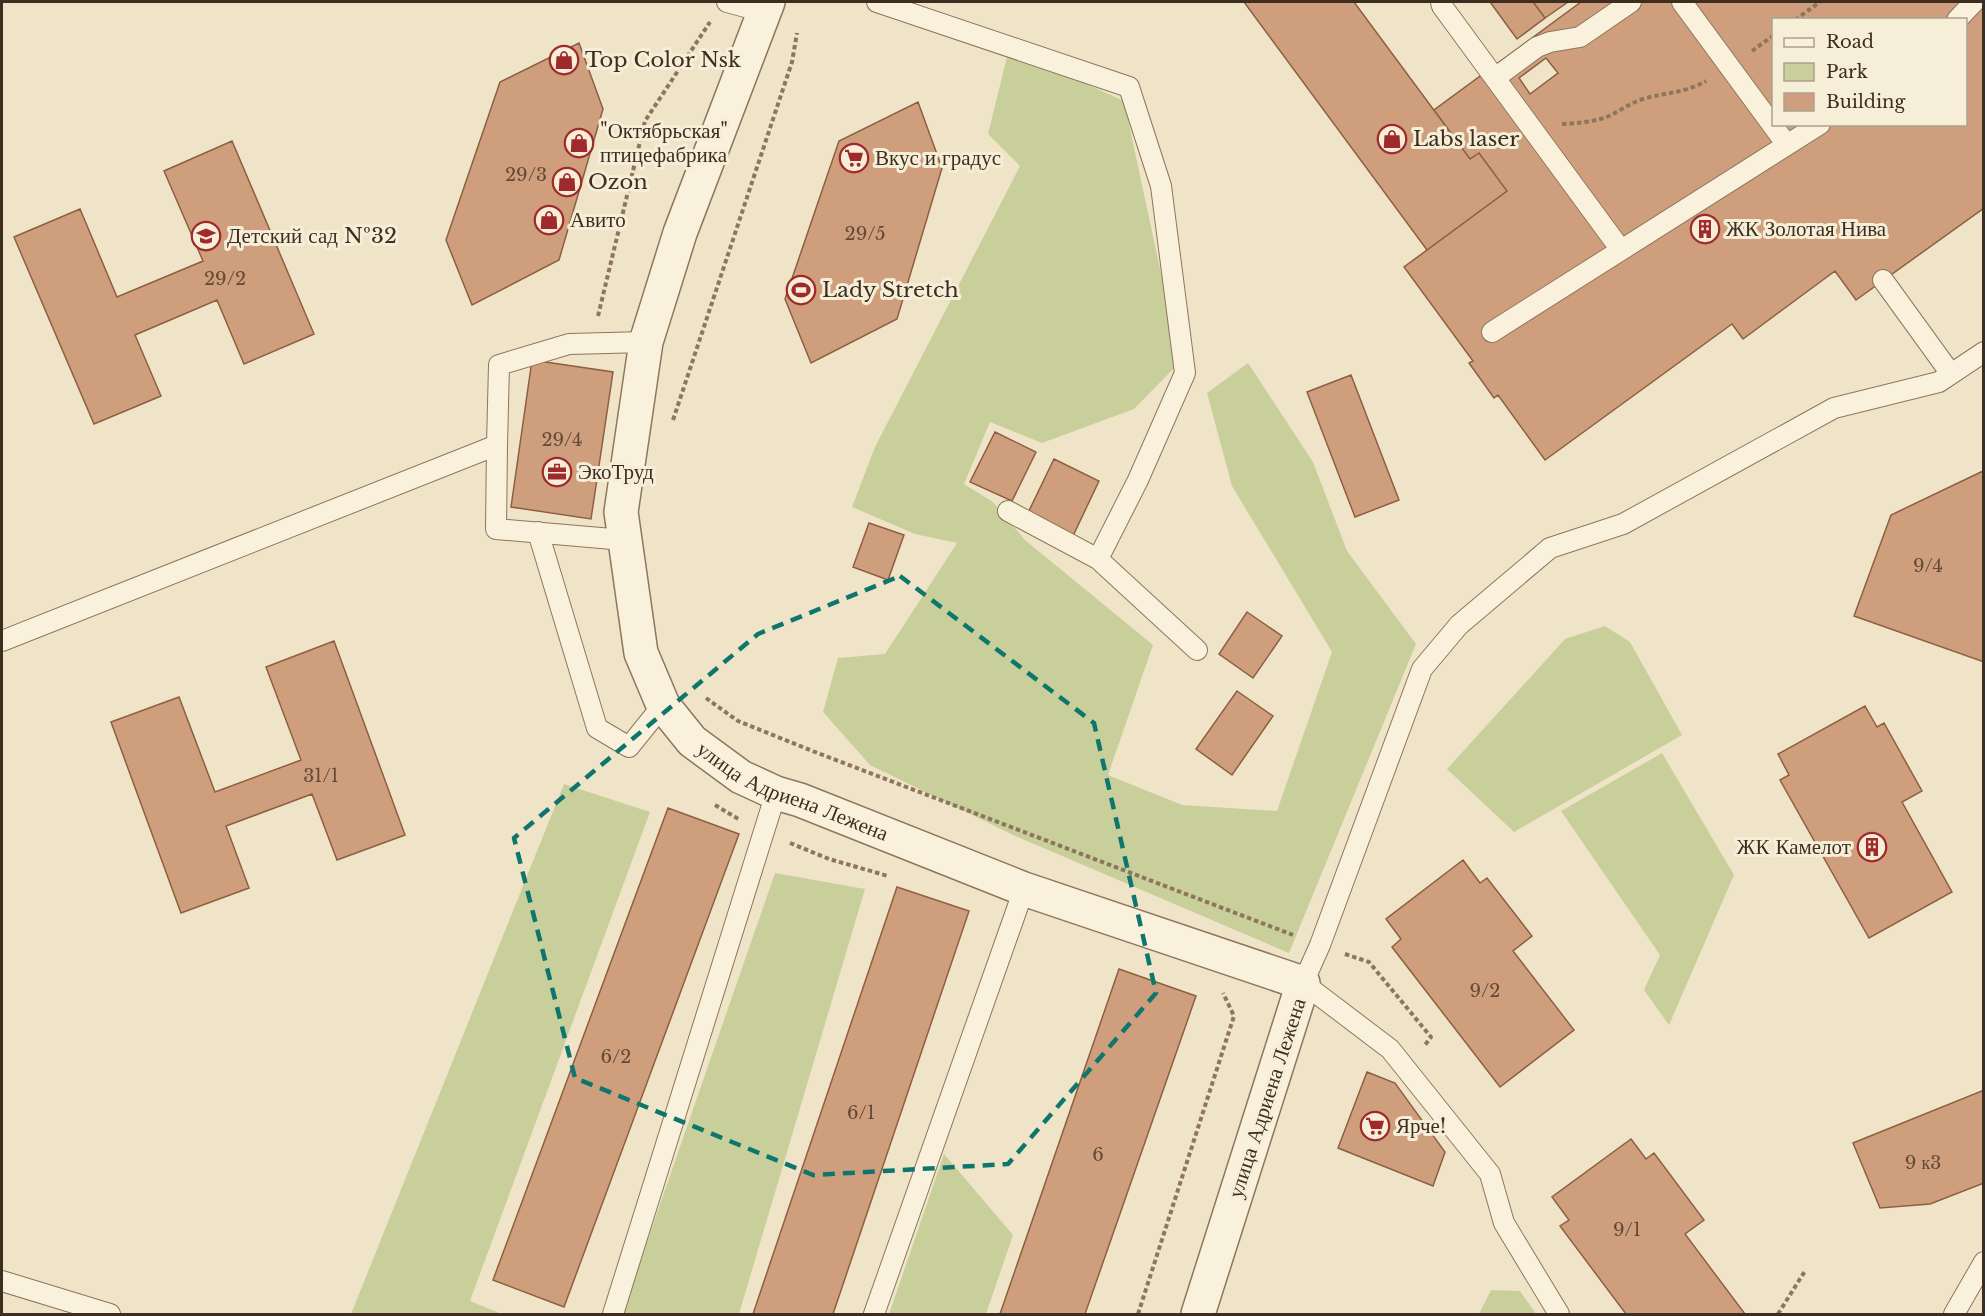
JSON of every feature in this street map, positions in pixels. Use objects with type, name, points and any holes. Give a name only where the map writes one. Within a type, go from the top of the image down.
[{"type":"street","name":"улица Адриена Лежена","points":[[766,7],[680,233],[646,342],[621,512],[641,653],[663,705],[692,741],[741,777],[776,793],[800,800],[1024,890],[1304,982],[1198,1314]]},
{"type":"lane","points":[[727,2],[766,7]]},
{"type":"lane","points":[[877,2],[1129,87],[1161,186],[1185,373],[1138,480],[1098,559]]},
{"type":"lane","points":[[1441,2],[1621,250]]},
{"type":"lane","points":[[1495,78],[1537,47],[1550,42],[1580,37],[1629,2]]},
{"type":"lane","points":[[1682,2],[1772,124]]},
{"type":"lane","points":[[1959,18],[1974,2]]},
{"type":"lane","points":[[1773,126],[1787,145]]},
{"type":"lane","points":[[1492,332],[1817,126]]},
{"type":"lane","points":[[1883,280],[1951,374]]},
{"type":"lane","points":[[624,540],[496,529],[499,364],[569,344],[646,342]]},
{"type":"lane","points":[[1559,1314],[1504,1223],[1490,1174],[1390,1049],[1304,982],[1320,945],[1422,669],[1459,625],[1550,548],[1623,524],[1834,408],[1939,382],[1983,352]]},
{"type":"lane","points":[[2,642],[497,445]]},
{"type":"lane","points":[[1008,511],[1098,559],[1197,650]]},
{"type":"lane","points":[[538,532],[597,728],[629,747],[663,705]]},
{"type":"lane","points":[[613,1314],[776,793]]},
{"type":"lane","points":[[874,1314],[1024,890]]},
{"type":"lane","points":[[1954,1314],[1983,1262]]},
{"type":"lane","points":[[2,1281],[110,1314]]},
{"type":"path","points":[[1798,18],[1820,2]]},
{"type":"path","points":[[669,430],[792,62],[797,32]]},
{"type":"path","points":[[1538,136],[1559,124],[1587,122],[1608,116],[1646,98],[1691,89],[1730,67],[1772,36]]},
{"type":"path","points":[[701,695],[738,721],[1369,963],[1431,1037],[1425,1045],[1432,1053]]},
{"type":"path","points":[[830,859],[888,876]]},
{"type":"path","points":[[1138,1314],[1234,1016],[1220,985]]},
{"type":"path","points":[[1778,1314],[1805,1271]]},
{"type":"highlighted area","points":[[900,576],[1094,723],[1156,993],[1008,1164],[813,1175],[575,1078],[514,838],[758,634]]},
{"type":"green space","points":[[1007,57],[1066,75],[1124,101],[1180,362],[1134,409],[1042,443],[990,422],[964,484],[993,502],[1025,540],[1153,645],[1108,775],[1182,805],[1277,811],[1332,652],[1232,486],[1207,393],[1248,363],[1313,462],[1347,551],[1416,644],[1289,953],[1013,835],[870,765],[823,712],[838,658],[885,654],[957,543],[915,534],[852,507],[875,447],[1020,166],[988,134]]},
{"type":"green space","points":[[1605,626],[1630,642],[1682,735],[1514,832],[1447,769],[1565,639]]},
{"type":"green space","points":[[1662,753],[1734,875],[1669,1025],[1644,990],[1660,955],[1561,811]]},
{"type":"green space","points":[[564,784],[650,812],[470,1301],[502,1314],[351,1314]]},
{"type":"green space","points":[[775,873],[865,889],[739,1314],[622,1314]]},
{"type":"green space","points":[[944,1154],[1013,1235],[986,1314],[889,1314]]},
{"type":"green space","points":[[1491,1290],[1520,1291],[1536,1314],[1479,1314]]},
{"type":"building","points":[[1244,2],[1354,2],[1470,159],[1479,153],[1507,191],[1427,250]]},
{"type":"building","points":[[1490,2],[1533,2],[1545,18],[1517,39]]},
{"type":"building","points":[[1533,2],[1568,2],[1545,18]]},
{"type":"building","name":"ЖК Золотая Нива","points":[[1581,2],[1984,2],[1984,208],[1856,300],[1835,271],[1743,339],[1732,324],[1545,460],[1498,395],[1494,398],[1469,363],[1473,361],[1404,267],[1507,191],[1479,153],[1470,159],[1434,110]]},
{"type":"building","points":[[579,43],[603,109],[559,260],[472,305],[446,240],[500,82]]},
{"type":"building","points":[[1546,58],[1558,73],[1530,94],[1519,78]]},
{"type":"building","points":[[918,102],[942,168],[897,319],[811,363],[785,299],[839,141]]},
{"type":"building","points":[[232,141],[314,334],[244,364],[217,300],[135,335],[161,396],[94,424],[14,237],[80,209],[117,297],[203,261],[164,171]]},
{"type":"building","points":[[532,360],[613,372],[591,519],[511,507]]},
{"type":"building","points":[[1351,375],[1399,500],[1355,517],[1307,392]]},
{"type":"building","points":[[995,432],[1036,452],[1012,501],[970,482]]},
{"type":"building","points":[[1054,459],[1099,481],[1072,538],[1026,517]]},
{"type":"building","points":[[1983,471],[1984,662],[1854,616],[1891,515]]},
{"type":"building","points":[[869,523],[904,535],[888,580],[853,567]]},
{"type":"building","points":[[1247,612],[1282,636],[1253,678],[1219,654]]},
{"type":"building","points":[[334,641],[405,835],[337,860],[312,794],[226,826],[249,888],[181,913],[111,722],[179,697],[215,792],[301,760],[266,667]]},
{"type":"building","points":[[1237,691],[1273,716],[1232,775],[1196,749]]},
{"type":"building","name":"ЖК Камелот","points":[[1865,706],[1877,727],[1884,723],[1922,791],[1902,802],[1952,892],[1869,938],[1780,780],[1789,775],[1778,754]]},
{"type":"building","points":[[668,808],[739,834],[564,1307],[493,1280]]},
{"type":"building","points":[[1463,860],[1480,883],[1487,878],[1532,936],[1513,951],[1574,1030],[1500,1087],[1392,947],[1401,939],[1386,919]]},
{"type":"building","points":[[897,887],[969,911],[833,1314],[753,1314]]},
{"type":"building","points":[[1119,969],[1196,996],[1085,1314],[1000,1314]]},
{"type":"building","points":[[1367,1072],[1395,1083],[1445,1152],[1433,1186],[1338,1148]]},
{"type":"building","points":[[1984,1090],[1984,1183],[1930,1204],[1880,1208],[1853,1143]]},
{"type":"building","points":[[1631,1139],[1646,1159],[1654,1153],[1704,1220],[1685,1234],[1745,1314],[1626,1314],[1560,1226],[1569,1220],[1552,1197]]},
{"type":"place","name":"Top Color Nsk","points":[[564,60]]},
{"type":"place","name":"Labs laser","points":[[1392,139]]},
{"type":"place","name":"\"Октябрьская\" птицефабрика","points":[[579,143]]},
{"type":"place","name":"Вкус и градус","points":[[854,158]]},
{"type":"place","name":"Ozon","points":[[567,182]]},
{"type":"place","name":"Авито","points":[[549,220]]},
{"type":"place","name":"ЖК Золотая Нива","points":[[1705,229]]},
{"type":"place","name":"Детский сад №32","points":[[206,236]]},
{"type":"place","name":"Lady Stretch","points":[[801,290]]},
{"type":"place","name":"ЭкоТруд","points":[[557,472]]},
{"type":"place","name":"ЖК Камелот","points":[[1872,847]]},
{"type":"place","name":"Ярче!","points":[[1375,1126]]}]
